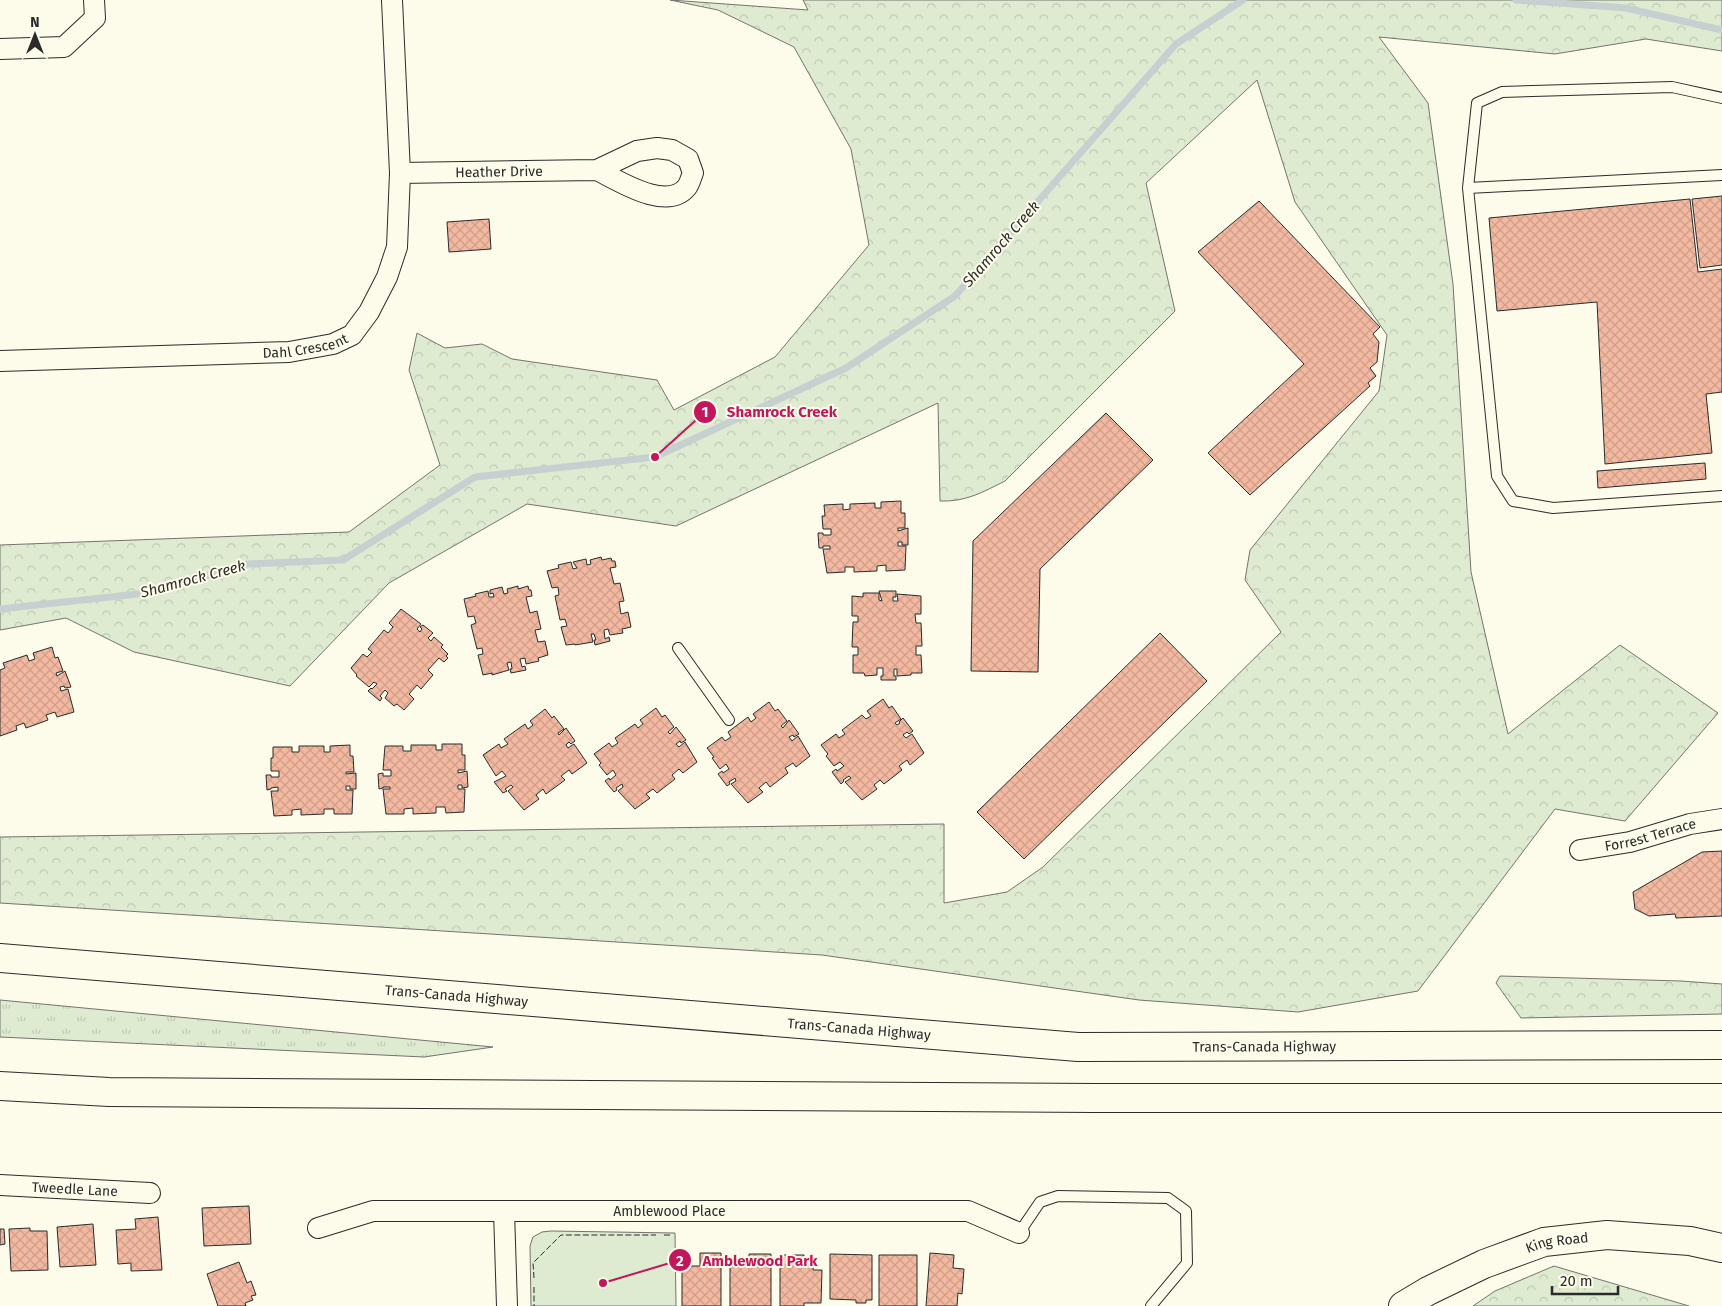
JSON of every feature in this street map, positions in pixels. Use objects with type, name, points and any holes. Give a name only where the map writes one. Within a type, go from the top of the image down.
[{"type":"main road","name":"Trans-Canada Highway","points":[[0,958],[1078,1047],[1722,1045]]},
{"type":"main road","points":[[0,1086],[109,1092],[1095,1098],[1722,1098]]},
{"type":"main road","name":"King Road","points":[[1403,1306],[1428,1291],[1484,1264],[1544,1242],[1607,1235],[1690,1241],[1722,1248]]},
{"type":"street","points":[[0,50],[64,47],[95,18],[94,0]]},
{"type":"street","name":"Dahl Crescent","points":[[0,361],[289,352],[333,344],[352,335],[369,312],[388,277],[397,247],[400,173],[392,0]]},
{"type":"street","name":"Heather Drive","points":[[400,173],[597,170]]},
{"type":"street","name":"Forrest Terrace","points":[[1580,850],[1630,842],[1690,824],[1722,819]]},
{"type":"street","name":"Tweedle Lane","points":[[0,1185],[150,1193]]},
{"type":"street","name":"Amblewood Place","points":[[318,1228],[373,1211],[968,1211],[1019,1233]]},
{"type":"street","points":[[504,1211],[507,1306]]},
{"type":"lane","points":[[1722,98],[1672,87],[1502,92],[1477,102],[1468,188],[1497,476],[1513,502],[1553,508],[1722,496]]},
{"type":"lane","points":[[1468,188],[1722,175]]},
{"type":"lane","points":[[678,648],[730,720]]},
{"type":"lane","points":[[1019,1233],[1040,1202],[1058,1196],[1168,1198],[1186,1211],[1187,1263],[1151,1306]]},
{"type":"green space","points":[[670,0],[808,10],[803,0],[1722,0],[1722,51],[1646,39],[1555,54],[1379,37],[1428,103],[1453,284],[1471,572],[1508,734],[1620,645],[1718,713],[1625,821],[1555,809],[1418,991],[1298,1012],[1139,1000],[822,955],[0,903],[0,837],[944,824],[944,903],[1007,892],[1043,867],[1281,632],[1245,580],[1250,550],[1379,391],[1387,335],[1295,202],[1257,80],[1146,183],[1175,311],[1005,481],[982,492],[958,500],[940,501],[938,403],[676,526],[527,504],[389,583],[290,686],[134,652],[66,618],[0,630],[0,545],[349,532],[440,465],[409,370],[417,333],[445,348],[482,344],[512,359],[657,380],[674,410],[775,357],[869,245],[851,149],[794,47],[718,10]]},
{"type":"green space","points":[[1500,976],[1681,981],[1722,984],[1722,1014],[1521,1018],[1496,983]]},
{"type":"green space","points":[[0,1000],[493,1047],[424,1057],[0,1037]]},
{"type":"green space","points":[[542,1232],[675,1233],[676,1306],[531,1306],[530,1246],[533,1237]]},
{"type":"green space","points":[[1554,1266],[1689,1306],[1473,1306],[1495,1291]]},
{"type":"building","points":[[1722,196],[1722,265],[1700,268],[1692,199]]},
{"type":"building","points":[[1690,199],[1698,272],[1722,269],[1722,392],[1706,394],[1712,453],[1605,464],[1597,302],[1497,311],[1489,218]]},
{"type":"building","points":[[1259,201],[1380,327],[1373,334],[1379,342],[1377,362],[1370,368],[1376,376],[1368,383],[1370,386],[1250,495],[1208,453],[1304,364],[1198,252]]},
{"type":"building","points":[[489,219],[491,249],[449,252],[447,222]]},
{"type":"building","points":[[1106,413],[1153,460],[1040,569],[1038,672],[971,671],[973,541]]},
{"type":"building","points":[[1705,463],[1706,479],[1598,488],[1597,471]]},
{"type":"building","points":[[901,501],[901,513],[905,513],[905,528],[898,528],[898,531],[908,528],[908,545],[902,545],[902,542],[898,542],[898,546],[906,546],[905,570],[886,571],[886,565],[877,566],[877,571],[854,572],[854,567],[845,567],[845,572],[827,573],[823,549],[830,549],[830,546],[819,548],[818,533],[831,535],[831,529],[823,529],[822,516],[825,516],[824,505],[843,504],[843,510],[850,509],[850,504],[875,503],[875,508],[881,508],[881,502]]},
{"type":"building","points":[[601,557],[602,560],[611,558],[612,561],[615,561],[616,567],[610,568],[614,584],[620,583],[624,601],[619,602],[621,614],[628,612],[631,627],[622,629],[623,633],[610,635],[608,629],[604,630],[605,639],[609,637],[610,641],[595,645],[594,634],[591,634],[593,642],[566,645],[561,627],[567,626],[565,619],[560,620],[555,596],[559,595],[558,587],[552,588],[547,571],[559,568],[558,565],[571,562],[573,569],[577,568],[573,562],[586,559],[587,565],[591,564],[590,560]]},
{"type":"building","points":[[518,586],[518,589],[528,586],[529,590],[531,590],[532,596],[526,597],[530,613],[537,611],[541,629],[535,630],[538,642],[545,641],[548,655],[538,658],[539,661],[526,664],[525,658],[520,659],[522,667],[525,666],[526,670],[511,673],[511,662],[507,663],[509,670],[492,675],[492,673],[483,675],[478,655],[483,654],[482,648],[477,649],[471,625],[476,623],[474,616],[468,617],[464,599],[488,591],[489,597],[494,597],[493,593],[490,594],[490,590],[502,587],[504,594],[508,593],[507,589]]},
{"type":"building","points":[[879,591],[896,591],[896,597],[893,597],[893,601],[898,601],[897,594],[921,596],[921,614],[915,614],[916,623],[921,623],[922,646],[916,646],[916,655],[921,655],[922,673],[897,676],[897,669],[894,669],[896,680],[881,680],[883,668],[877,668],[877,675],[865,676],[864,673],[853,673],[853,655],[858,655],[858,647],[852,647],[853,622],[858,622],[858,616],[852,616],[852,596],[863,597],[863,593],[879,593],[879,600],[882,601]]},
{"type":"building","points":[[401,609],[421,624],[417,629],[420,632],[422,629],[420,627],[423,625],[433,633],[428,638],[431,641],[434,637],[443,645],[441,647],[448,654],[446,656],[448,658],[444,662],[439,658],[428,670],[433,675],[421,689],[417,685],[409,694],[414,699],[404,710],[397,704],[394,706],[385,698],[388,693],[385,690],[380,696],[382,698],[380,701],[368,691],[377,684],[374,682],[369,687],[356,676],[351,668],[363,654],[367,657],[372,652],[368,649],[384,630],[388,633],[393,627],[389,623]]},
{"type":"building","points":[[1160,633],[1207,681],[1024,859],[977,812]]},
{"type":"building","points":[[52,647],[55,658],[58,657],[63,671],[56,673],[57,676],[65,671],[71,687],[60,687],[61,691],[68,689],[74,712],[57,717],[55,712],[46,715],[48,720],[26,728],[24,723],[16,726],[17,730],[0,736],[0,670],[5,668],[3,663],[27,655],[29,661],[35,659],[33,653]]},
{"type":"building","points":[[883,699],[889,708],[892,706],[901,719],[895,723],[897,725],[903,718],[913,731],[903,735],[906,738],[912,734],[924,753],[910,765],[907,760],[899,766],[902,770],[884,784],[880,780],[874,785],[877,789],[862,800],[845,782],[851,778],[849,776],[841,784],[832,772],[844,766],[840,762],[834,766],[826,756],[828,754],[821,745],[836,734],[839,738],[845,734],[842,730],[862,715],[866,719],[871,716],[867,711]]},
{"type":"building","points":[[769,702],[775,711],[778,709],[787,721],[781,726],[783,728],[789,720],[799,734],[789,737],[792,741],[798,736],[810,756],[796,767],[793,763],[785,768],[788,773],[770,787],[766,782],[759,788],[763,792],[748,803],[731,784],[736,781],[735,778],[727,786],[718,774],[729,769],[726,764],[720,769],[707,748],[722,737],[725,741],[731,737],[728,732],[748,717],[751,722],[756,718],[753,714]]},
{"type":"building","points":[[656,708],[662,717],[665,715],[674,727],[668,732],[670,734],[676,727],[686,740],[676,744],[679,747],[685,742],[697,762],[683,773],[679,769],[672,775],[675,779],[657,793],[653,789],[646,794],[650,798],[635,809],[618,791],[623,787],[622,784],[614,792],[605,781],[609,778],[610,780],[616,775],[613,770],[607,775],[599,765],[601,763],[594,754],[609,743],[612,747],[618,743],[615,738],[635,724],[638,728],[643,724],[640,720]]},
{"type":"building","points":[[545,709],[552,718],[554,716],[564,729],[558,733],[559,735],[566,728],[575,741],[571,744],[569,742],[566,745],[568,748],[574,744],[587,763],[572,774],[569,770],[561,776],[565,780],[546,794],[543,789],[536,795],[539,799],[524,810],[508,791],[513,787],[511,785],[503,793],[494,782],[506,776],[502,771],[496,776],[483,755],[499,744],[501,748],[508,744],[504,739],[525,724],[528,729],[533,725],[530,721]]},
{"type":"building","points":[[442,744],[462,744],[462,755],[465,755],[465,770],[458,770],[458,773],[467,771],[468,787],[462,788],[462,785],[458,785],[458,789],[465,789],[464,812],[446,813],[445,807],[436,807],[436,813],[413,814],[413,808],[404,809],[404,814],[386,814],[383,789],[390,789],[390,787],[379,789],[378,774],[383,773],[383,776],[391,776],[391,770],[383,770],[385,746],[403,746],[403,751],[411,751],[411,745],[436,745],[436,750],[442,750]]},
{"type":"building","points":[[350,745],[350,756],[353,756],[354,772],[346,772],[346,774],[356,773],[356,789],[350,789],[350,786],[346,786],[346,790],[353,790],[352,814],[334,814],[334,809],[324,809],[324,814],[301,815],[301,809],[292,810],[292,815],[274,816],[271,791],[278,791],[278,787],[267,790],[266,775],[279,777],[279,771],[271,771],[273,747],[292,747],[292,752],[299,752],[299,746],[324,746],[324,752],[330,752],[330,746]]},
{"type":"building","points":[[1722,851],[1722,916],[1676,918],[1675,914],[1649,916],[1635,909],[1633,892],[1702,852]]},
{"type":"building","points":[[249,1206],[251,1244],[204,1246],[202,1208]]},
{"type":"building","points":[[158,1217],[162,1270],[131,1271],[131,1263],[118,1264],[116,1230],[136,1229],[135,1219]]},
{"type":"building","points":[[93,1224],[96,1265],[60,1267],[57,1227]]},
{"type":"building","points":[[30,1228],[30,1231],[47,1231],[48,1270],[11,1271],[9,1229]]},
{"type":"building","points":[[0,1229],[4,1229],[5,1244],[0,1245]]},
{"type":"building","points":[[700,1253],[721,1253],[721,1306],[682,1306],[682,1266],[700,1266]]},
{"type":"building","points":[[930,1253],[954,1255],[953,1268],[964,1269],[962,1294],[958,1293],[957,1306],[926,1306]]},
{"type":"building","points":[[749,1254],[771,1254],[771,1306],[730,1306],[730,1266],[749,1266]]},
{"type":"building","points":[[830,1254],[872,1255],[872,1300],[866,1300],[866,1303],[856,1303],[856,1300],[830,1299]]},
{"type":"building","points":[[780,1255],[804,1255],[804,1259],[814,1259],[813,1270],[822,1270],[821,1303],[804,1303],[804,1306],[780,1306]]},
{"type":"building","points":[[879,1255],[917,1255],[917,1306],[879,1306]]},
{"type":"building","points":[[239,1262],[247,1283],[251,1281],[256,1295],[251,1296],[253,1300],[245,1303],[246,1306],[218,1306],[207,1274]]},
{"type":"waterway","name":"Shamrock Creek","points":[[0,609],[147,593],[247,564],[343,560],[475,477],[655,457],[846,368],[955,296],[1176,44],[1243,0]]},
{"type":"waterway","name":"Shamrock Creek","points":[[1516,0],[1626,8],[1722,30]]},
{"type":"fence","points":[[534,1278],[533,1263],[561,1235],[656,1235]]},
{"type":"fence","points":[[664,1235],[672,1235]]},
{"type":"fence","points":[[534,1287],[534,1306]]},
{"type":"place","name":"Shamrock Creek","points":[[655,457]]},
{"type":"place","name":"Amblewood Park","points":[[603,1283]]}]
